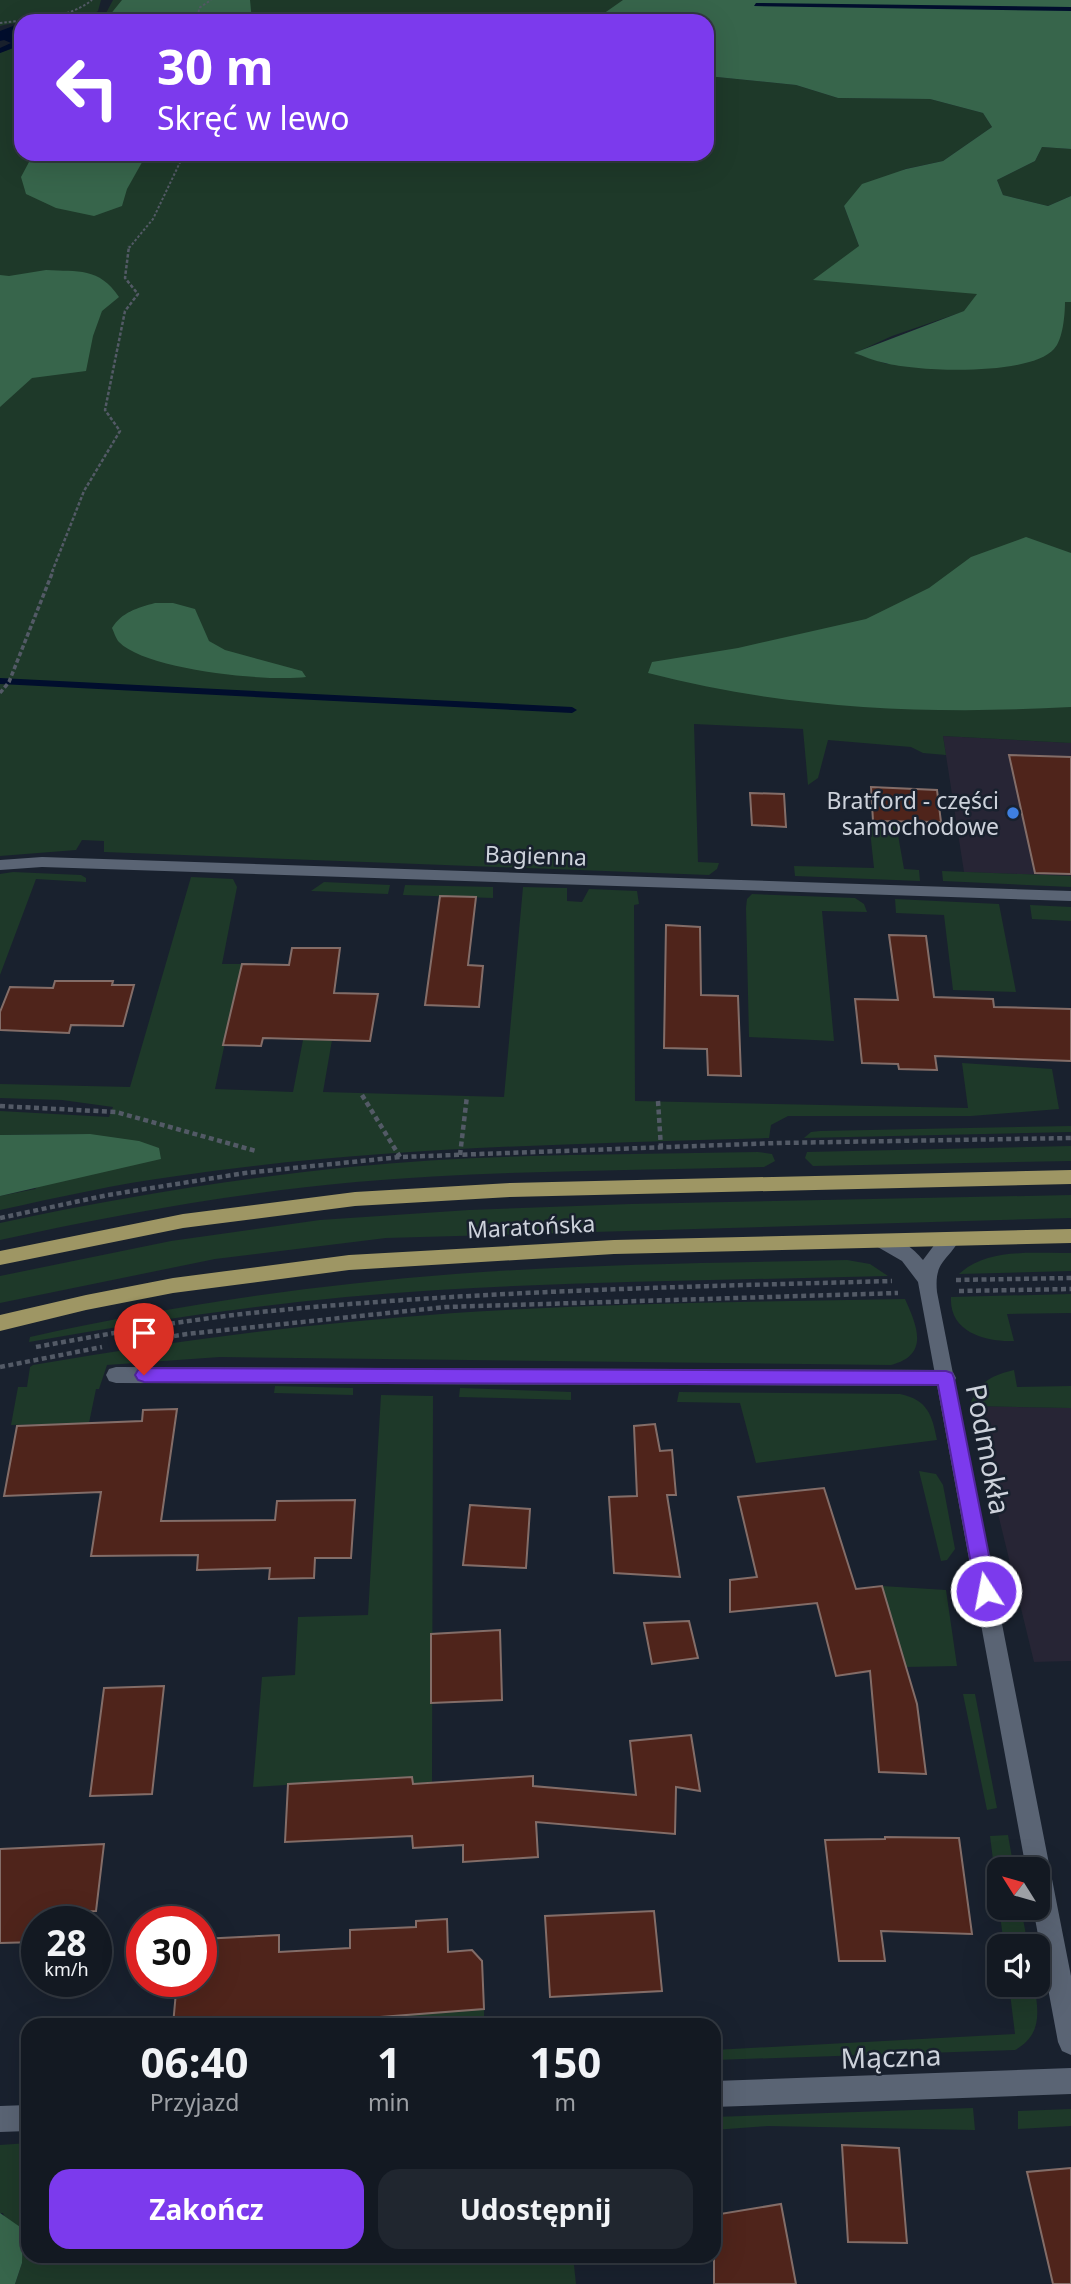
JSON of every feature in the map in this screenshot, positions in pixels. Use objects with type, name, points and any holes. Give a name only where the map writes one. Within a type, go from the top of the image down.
[{"type":"main road","name":"Maratońska","points":[[0,1258],[74,1241],[210,1216],[355,1199],[509,1190],[1071,1177]]},
{"type":"main road","name":"Maratońska","points":[[0,1323],[165,1287],[331,1264],[512,1251],[1071,1236]]},
{"type":"street","name":"Bagienna","points":[[0,865],[55,862],[1071,896]]},
{"type":"street","points":[[927,1286],[928,1267],[934,1254],[951,1239]]},
{"type":"street","name":"Podmokła","points":[[883,1241],[910,1255],[919,1265],[927,1286],[1071,2042]]},
{"type":"street","points":[[116,1375],[946,1378]]},
{"type":"street","name":"Mączna","points":[[721,2094],[1071,2081]]},
{"type":"street","points":[[0,2119],[21,2118]]},
{"type":"path","points":[[54,14],[89,4],[92,0]]},
{"type":"path","points":[[197,14],[200,5],[211,0]]},
{"type":"path","points":[[0,693],[9,682],[85,491],[120,431],[105,410],[125,311],[138,294],[125,278],[129,244],[153,219],[181,161]]},
{"type":"path","points":[[362,1095],[400,1157]]},
{"type":"path","points":[[460,1155],[467,1096]]},
{"type":"path","points":[[658,1101],[661,1148]]},
{"type":"path","points":[[0,1106],[116,1112],[256,1151]]},
{"type":"path","points":[[121,1344],[187,1334],[446,1307],[1071,1278]]},
{"type":"path","points":[[34,1348],[94,1336],[247,1315],[467,1297],[681,1287],[927,1286],[1071,1289]]},
{"type":"path","points":[[0,1367],[108,1346]]},
{"type":"shaded area","name":"Bratford - części samochodowe","points":[[943,736],[1071,743],[1071,876],[964,872]]},
{"type":"shaded area","points":[[973,1406],[1071,1408],[1071,1661],[1034,1662],[985,1460],[992,1451],[983,1412]]},
{"type":"green space","points":[[0,0],[101,0],[98,11],[93,14],[14,14],[14,24],[0,26]]},
{"type":"green space","points":[[113,0],[637,0],[608,14],[106,13]]},
{"type":"green space","points":[[122,0],[250,0],[251,14],[111,14]]},
{"type":"green space","points":[[623,0],[1071,0],[1071,149],[1042,147],[1035,161],[997,180],[1003,195],[1048,206],[1071,196],[1071,302],[1065,302],[1064,320],[1057,345],[1041,358],[999,368],[948,370],[877,361],[854,353],[964,311],[977,294],[813,280],[859,246],[844,206],[862,184],[906,169],[943,161],[992,127],[983,113],[930,99],[838,98],[796,85],[714,77],[714,14],[603,14]]},
{"type":"green space","points":[[14,48],[14,161],[714,161],[714,77],[796,85],[838,98],[930,99],[983,113],[992,127],[943,161],[905,169],[844,206],[859,246],[978,294],[965,311],[892,336],[855,353],[887,364],[1061,330],[1065,302],[1071,302],[1071,743],[943,736],[946,755],[923,753],[911,747],[828,740],[818,778],[808,785],[803,729],[694,724],[698,862],[719,863],[717,869],[709,875],[104,852],[104,841],[82,840],[76,850],[0,856],[0,53]]},
{"type":"green space","points":[[1042,147],[1071,149],[1071,196],[1048,206],[1003,195],[997,180],[1035,161]]},
{"type":"green space","points":[[143,161],[127,189],[122,206],[94,216],[56,208],[26,194],[21,177],[29,162]]},
{"type":"green space","points":[[46,270],[96,276],[104,280],[119,297],[102,311],[93,336],[86,371],[32,378],[0,407],[0,275]]},
{"type":"green space","points":[[1026,537],[1071,553],[1071,707],[911,709],[805,702],[752,695],[648,673],[652,662],[738,648],[866,619],[929,588],[971,557]]},
{"type":"green space","points":[[155,603],[173,603],[195,609],[209,641],[225,650],[302,671],[306,677],[265,678],[208,672],[180,667],[133,652],[119,642],[112,628],[125,614]]},
{"type":"green space","points":[[895,818],[904,869],[919,870],[920,881],[795,876],[794,866],[874,868],[869,821]]},
{"type":"green space","points":[[942,871],[1071,876],[1071,887],[943,881]]},
{"type":"green space","points":[[13,872],[81,875],[86,878],[86,882],[36,879],[0,975],[0,874]]},
{"type":"green space","points":[[191,877],[233,879],[237,887],[222,964],[242,964],[215,1089],[293,1092],[303,1040],[332,1040],[323,1092],[504,1097],[523,887],[567,888],[567,901],[582,902],[589,889],[637,891],[639,904],[634,905],[635,1101],[968,1108],[962,1063],[1052,1069],[1059,1109],[971,1116],[788,1116],[771,1125],[769,1138],[472,1148],[324,1159],[155,1179],[0,1210],[0,1196],[35,1189],[90,1134],[0,1135],[0,1111],[109,1117],[113,1107],[62,1100],[0,1098],[0,1084],[130,1087]]},
{"type":"green space","points":[[324,882],[390,885],[388,894],[311,891]]},
{"type":"green space","points":[[405,885],[493,887],[493,898],[403,895]]},
{"type":"green space","points":[[752,894],[855,898],[864,904],[867,912],[822,911],[834,1041],[749,1037],[746,908],[747,899]]},
{"type":"green space","points":[[895,899],[999,904],[1016,992],[953,990],[944,915],[896,913]]},
{"type":"green space","points":[[1030,905],[1071,907],[1071,921],[1032,919]]},
{"type":"green space","points":[[1071,1126],[1071,1132],[804,1138],[811,1132],[820,1131]]},
{"type":"green space","points":[[90,1134],[139,1141],[159,1148],[161,1159],[0,1196],[0,1135]]},
{"type":"green space","points":[[1071,1146],[1071,1161],[813,1166],[805,1158],[807,1152]]},
{"type":"green space","points":[[605,1154],[772,1154],[775,1161],[764,1167],[509,1173],[356,1182],[177,1205],[0,1240],[0,1223],[87,1205],[262,1177],[401,1162]]},
{"type":"green space","points":[[1071,1195],[1071,1218],[386,1238],[215,1259],[0,1303],[0,1276],[171,1241],[320,1220],[469,1210],[631,1204]]},
{"type":"green space","points":[[1071,1253],[1071,1271],[959,1274],[984,1259],[998,1256]]},
{"type":"green space","points":[[847,1260],[870,1264],[888,1276],[438,1290],[233,1310],[29,1342],[30,1337],[188,1306],[401,1279],[602,1266]]},
{"type":"green space","points":[[1071,1294],[1071,1313],[1007,1314],[1014,1341],[981,1337],[962,1327],[952,1309],[951,1297]]},
{"type":"green space","points":[[905,1299],[916,1329],[916,1347],[903,1360],[891,1365],[220,1357],[107,1365],[99,1389],[96,1389],[89,1423],[11,1425],[18,1387],[27,1387],[30,1367],[33,1365],[138,1348],[348,1322],[454,1313],[679,1303]]},
{"type":"green space","points":[[1014,1370],[1017,1387],[1071,1386],[1071,1408],[973,1406],[971,1402],[983,1384],[1000,1374]]},
{"type":"green space","points":[[275,1386],[353,1388],[353,1395],[274,1393]]},
{"type":"green space","points":[[460,1388],[571,1392],[571,1400],[459,1397]]},
{"type":"green space","points":[[679,1392],[900,1394],[923,1405],[933,1423],[937,1440],[756,1463],[740,1403],[677,1402]]},
{"type":"green space","points":[[381,1395],[433,1396],[432,1782],[413,1784],[412,1777],[253,1787],[262,1677],[295,1675],[298,1617],[368,1615]]},
{"type":"green space","points":[[919,1471],[936,1474],[943,1485],[955,1549],[947,1560],[941,1561]]},
{"type":"green space","points":[[882,1586],[946,1590],[957,1666],[906,1667]]},
{"type":"green space","points":[[963,1694],[975,1694],[997,1808],[987,1810]]},
{"type":"green space","points":[[1008,1835],[1012,1857],[993,1857],[990,1836]]},
{"type":"green space","points":[[1001,1920],[1023,1920],[1026,1934],[1002,1934]]},
{"type":"green space","points":[[1010,1997],[1036,1997],[1037,2004],[1034,2030],[1024,2044],[1015,2050],[721,2060],[721,2050],[1015,2034]]},
{"type":"green space","points":[[484,2009],[484,2018],[353,2018]]},
{"type":"green space","points":[[973,2108],[975,2130],[768,2126],[721,2129],[721,2117]]},
{"type":"green space","points":[[1071,2109],[1071,2126],[1018,2129],[1018,2111]]},
{"type":"green space","points":[[21,2144],[21,2260],[3,2213],[0,2213],[0,2145]]},
{"type":"green space","points":[[0,2213],[21,2228],[22,2263],[15,2284],[0,2284]]},
{"type":"green space","points":[[22,2263],[574,2263],[576,2284],[15,2284]]},
{"type":"water","points":[[14,26],[14,48],[0,53],[0,48],[11,43],[0,41],[0,31]]},
{"type":"building","points":[[1009,755],[1071,757],[1071,874],[1035,873]]},
{"type":"building","points":[[871,787],[937,790],[941,822],[873,821]]},
{"type":"building","points":[[750,793],[784,794],[786,827],[752,825]]},
{"type":"building","points":[[440,896],[476,897],[468,965],[483,966],[479,1007],[425,1005]]},
{"type":"building","points":[[666,925],[700,927],[701,995],[738,996],[741,1076],[708,1075],[707,1049],[664,1048]]},
{"type":"building","points":[[889,935],[926,936],[934,997],[993,999],[994,1007],[1071,1009],[1071,1061],[935,1056],[937,1070],[899,1069],[898,1064],[862,1063],[855,999],[898,1000]]},
{"type":"building","points":[[292,948],[340,948],[334,993],[378,994],[370,1041],[263,1038],[261,1046],[223,1045],[242,964],[289,965]]},
{"type":"building","points":[[55,981],[113,981],[112,985],[134,985],[123,1026],[71,1025],[69,1033],[0,1030],[0,1012],[10,987],[53,988]]},
{"type":"building","points":[[177,1409],[161,1521],[275,1520],[277,1501],[355,1500],[351,1558],[315,1558],[314,1578],[269,1579],[270,1568],[197,1570],[198,1555],[91,1556],[101,1492],[4,1496],[17,1426],[142,1421],[143,1410]]},
{"type":"building","points":[[655,1424],[660,1451],[672,1450],[676,1495],[667,1495],[680,1577],[614,1573],[609,1497],[637,1496],[634,1426]]},
{"type":"building","points":[[824,1488],[856,1589],[882,1586],[917,1704],[926,1774],[879,1772],[870,1671],[836,1676],[817,1603],[730,1612],[730,1580],[757,1577],[738,1497]]},
{"type":"building","points":[[470,1505],[530,1509],[526,1568],[463,1565]]},
{"type":"building","points":[[689,1621],[698,1658],[652,1664],[644,1623]]},
{"type":"building","points":[[500,1630],[502,1700],[431,1703],[431,1634]]},
{"type":"building","points":[[164,1686],[152,1794],[90,1796],[104,1688]]},
{"type":"building","points":[[691,1735],[700,1791],[676,1787],[675,1834],[536,1822],[538,1857],[463,1862],[463,1845],[413,1848],[412,1836],[285,1842],[288,1784],[412,1777],[413,1784],[533,1776],[533,1786],[636,1795],[630,1741]]},
{"type":"building","points":[[885,1837],[959,1838],[972,1934],[881,1931],[885,1961],[839,1961],[825,1840]]},
{"type":"building","points":[[104,1844],[97,1906],[21,1906],[21,1942],[0,1943],[0,1849]]},
{"type":"building","points":[[654,1911],[662,1991],[550,1997],[545,1916]]},
{"type":"building","points":[[447,1919],[448,1952],[472,1950],[482,1961],[484,2009],[367,2018],[174,2018],[176,1997],[217,1997],[217,1938],[279,1935],[279,1952],[350,1948],[350,1930],[416,1927],[416,1921]]},
{"type":"building","points":[[842,2145],[899,2148],[907,2243],[848,2242]]},
{"type":"building","points":[[1071,2168],[1071,2284],[1053,2284],[1027,2172]]},
{"type":"building","points":[[781,2204],[796,2284],[714,2284],[714,2263],[721,2263],[721,2214]]},
{"type":"waterway","points":[[756,5],[1071,9]]},
{"type":"waterway","points":[[0,681],[572,710]]},
{"type":"place","name":"Bratford - części samochodowe","points":[[1013,813]]},
{"type":"route","points":[[144,1375],[946,1378],[986,1591]]}]
